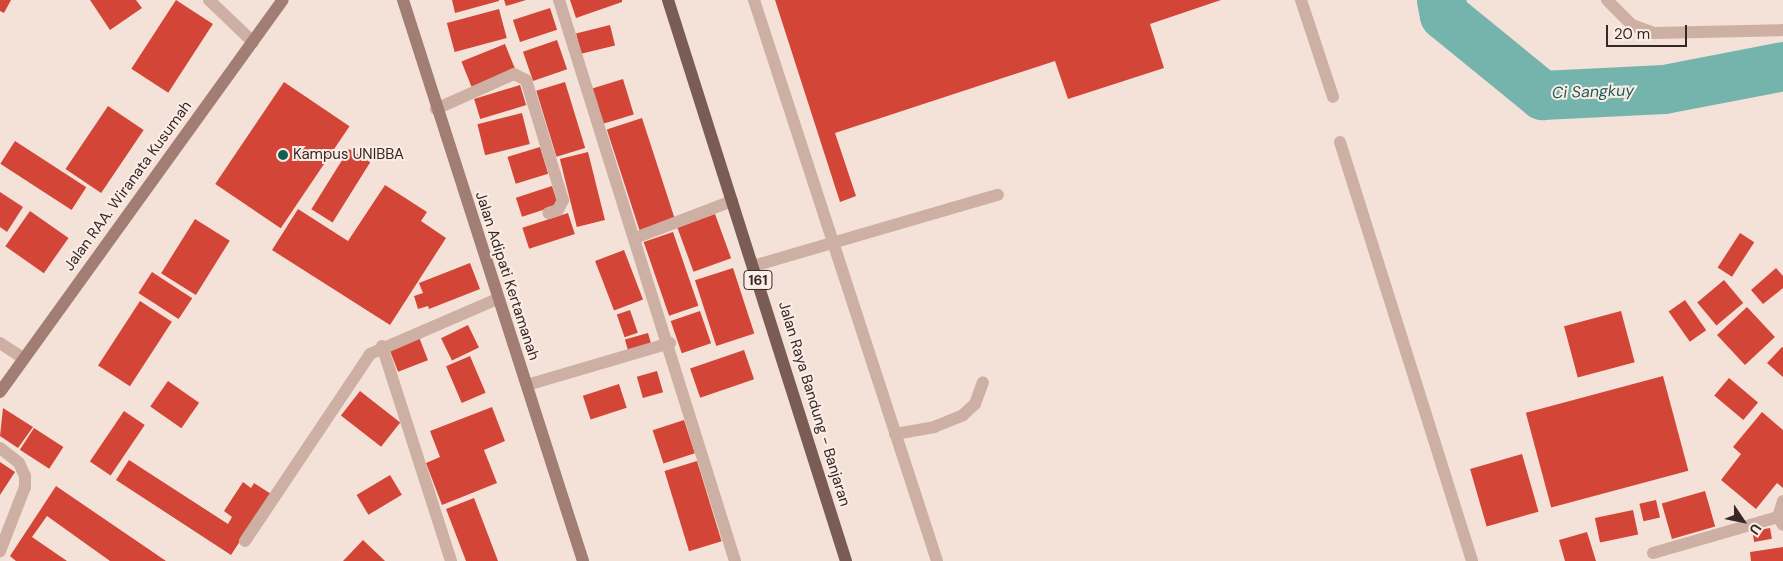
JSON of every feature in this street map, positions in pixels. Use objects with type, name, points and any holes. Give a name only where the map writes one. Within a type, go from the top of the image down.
[{"type":"main road","name":"Jalan RAA. Wiranata Kusumah","points":[[0,392],[283,0]]},
{"type":"main road","name":"Jalan Adipati Kertamanah","points":[[402,0],[583,561]]},
{"type":"main road","name":"Jalan Raya Bandung - Banjaran","points":[[668,0],[846,561]]},
{"type":"street","points":[[209,0],[253,42]]},
{"type":"street","points":[[558,0],[635,238],[666,345],[735,561]]},
{"type":"street","points":[[754,0],[937,561]]},
{"type":"street","points":[[1301,0],[1334,97]]},
{"type":"street","points":[[1607,0],[1632,25],[1654,33],[1783,30]]},
{"type":"street","points":[[436,109],[514,74],[526,80],[563,200],[558,210],[548,213]]},
{"type":"street","points":[[1340,142],[1472,561]]},
{"type":"street","points":[[753,266],[998,195]]},
{"type":"street","points":[[635,238],[732,202]]},
{"type":"street","points":[[245,541],[360,365],[382,346],[497,298]]},
{"type":"street","points":[[0,343],[23,358]]},
{"type":"street","points":[[527,385],[670,343],[666,345]]},
{"type":"street","points":[[382,346],[451,561]]},
{"type":"street","points":[[895,434],[934,427],[963,415],[974,404],[983,382]]},
{"type":"street","points":[[0,448],[19,463],[25,476],[25,487],[0,550]]},
{"type":"street","points":[[1653,553],[1780,521],[1783,501]]},
{"type":"building","points":[[0,0],[11,0],[4,13],[0,11]]},
{"type":"building","points":[[90,0],[136,0],[142,8],[110,30]]},
{"type":"building","points":[[176,0],[213,24],[168,93],[131,69]]},
{"type":"building","points":[[452,0],[499,0],[499,1],[455,13]]},
{"type":"building","points":[[504,0],[526,0],[506,6]]},
{"type":"building","points":[[570,0],[622,0],[622,2],[576,18]]},
{"type":"building","points":[[775,0],[1221,0],[1150,24],[1164,68],[1068,99],[1055,61],[835,133],[856,196],[840,202]]},
{"type":"building","points":[[550,8],[557,30],[520,42],[513,20]]},
{"type":"building","points":[[499,9],[507,38],[455,52],[447,23]]},
{"type":"building","points":[[610,25],[615,45],[581,54],[576,33]]},
{"type":"building","points":[[557,40],[567,69],[533,81],[523,52]]},
{"type":"building","points":[[505,44],[515,69],[472,87],[461,62]]},
{"type":"building","points":[[623,79],[634,114],[602,124],[591,89]]},
{"type":"building","name":"Kampus UNIBBA","points":[[284,82],[349,126],[281,228],[215,184]]},
{"type":"building","points":[[565,82],[585,148],[556,157],[536,91]]},
{"type":"building","points":[[520,85],[526,105],[480,119],[474,99]]},
{"type":"building","points":[[108,106],[144,130],[101,193],[66,169]]},
{"type":"building","points":[[522,113],[530,144],[485,155],[477,124]]},
{"type":"building","points":[[642,118],[675,219],[640,230],[607,129]]},
{"type":"building","points":[[15,141],[86,187],[72,210],[0,164]]},
{"type":"building","points":[[540,147],[548,174],[516,184],[507,157]]},
{"type":"building","points":[[349,149],[370,162],[333,222],[311,209]]},
{"type":"building","points":[[588,152],[605,220],[577,227],[560,159]]},
{"type":"building","points":[[385,185],[427,212],[421,221],[446,238],[390,325],[272,250],[298,209],[348,241]]},
{"type":"building","points":[[552,186],[558,205],[522,217],[516,198]]},
{"type":"building","points":[[0,192],[23,207],[7,232],[0,227]]},
{"type":"building","points":[[30,211],[69,238],[44,273],[5,246]]},
{"type":"building","points":[[568,213],[575,234],[529,249],[522,228]]},
{"type":"building","points":[[715,214],[731,258],[693,272],[677,228]]},
{"type":"building","points":[[195,219],[230,241],[196,295],[161,273]]},
{"type":"building","points":[[673,232],[698,306],[669,316],[644,242]]},
{"type":"building","points":[[1740,233],[1754,242],[1732,277],[1718,267]]},
{"type":"building","points":[[624,250],[643,299],[614,311],[595,261]]},
{"type":"building","points":[[470,263],[480,289],[429,309],[428,306],[418,309],[414,296],[423,293],[419,283]]},
{"type":"building","points":[[733,268],[754,334],[716,346],[695,280]]},
{"type":"building","points":[[1776,268],[1783,276],[1783,288],[1763,304],[1751,290]]},
{"type":"building","points":[[152,272],[192,298],[179,319],[138,293]]},
{"type":"building","points":[[1724,280],[1743,303],[1716,325],[1697,302]]},
{"type":"building","points":[[1685,300],[1706,330],[1690,342],[1669,311]]},
{"type":"building","points":[[140,301],[172,322],[130,386],[98,366]]},
{"type":"building","points":[[1747,307],[1775,337],[1745,365],[1717,335]]},
{"type":"building","points":[[630,310],[638,333],[625,337],[617,315]]},
{"type":"building","points":[[700,311],[711,343],[682,353],[671,321]]},
{"type":"building","points":[[1621,311],[1635,362],[1578,377],[1564,326]]},
{"type":"building","points":[[468,325],[479,347],[452,361],[441,338]]},
{"type":"building","points":[[648,333],[652,347],[629,354],[625,340]]},
{"type":"building","points":[[419,337],[428,360],[398,372],[389,348]]},
{"type":"building","points":[[1783,348],[1783,377],[1767,363]]},
{"type":"building","points":[[744,350],[754,379],[700,398],[690,369]]},
{"type":"building","points":[[470,356],[486,393],[462,403],[446,366]]},
{"type":"building","points":[[657,371],[663,392],[643,398],[637,377]]},
{"type":"building","points":[[1663,376],[1688,471],[1551,507],[1526,413]]},
{"type":"building","points":[[1729,378],[1758,402],[1743,420],[1714,396]]},
{"type":"building","points":[[168,381],[199,403],[181,428],[150,406]]},
{"type":"building","points":[[619,384],[627,408],[591,420],[583,396]]},
{"type":"building","points":[[360,391],[400,422],[381,447],[341,415]]},
{"type":"building","points":[[492,407],[505,441],[484,450],[497,483],[442,505],[426,463],[440,457],[430,431]]},
{"type":"building","points":[[3,408],[33,427],[18,448],[0,436]]},
{"type":"building","points":[[124,411],[145,425],[111,476],[90,462]]},
{"type":"building","points":[[1762,412],[1783,430],[1783,488],[1777,483],[1756,509],[1721,480],[1741,454],[1733,447]]},
{"type":"building","points":[[684,420],[695,453],[663,463],[653,430]]},
{"type":"building","points":[[34,428],[63,447],[49,469],[20,450]]},
{"type":"building","points":[[1522,454],[1539,512],[1487,527],[1470,469]]},
{"type":"building","points":[[129,460],[228,524],[232,517],[224,511],[243,482],[251,488],[254,483],[271,494],[231,555],[116,480]]},
{"type":"building","points":[[697,461],[722,541],[689,551],[664,471]]},
{"type":"building","points":[[0,462],[15,472],[0,495]]},
{"type":"building","points":[[390,475],[402,495],[368,515],[357,495]]},
{"type":"building","points":[[56,486],[166,561],[110,561],[47,516],[32,537],[67,561],[16,561],[10,556]]},
{"type":"building","points":[[1705,491],[1715,527],[1672,539],[1662,503]]},
{"type":"building","points":[[474,498],[498,561],[466,561],[446,509]]},
{"type":"building","points":[[1656,500],[1660,518],[1643,521],[1639,504]]},
{"type":"building","points":[[1633,510],[1638,534],[1600,543],[1595,518]]},
{"type":"building","points":[[1770,528],[1772,539],[1754,542],[1752,531]]},
{"type":"building","points":[[1587,532],[1596,561],[1565,561],[1559,540]]},
{"type":"building","points":[[363,540],[385,561],[343,561]]},
{"type":"building","points":[[1783,547],[1783,561],[1751,561],[1750,552]]},
{"type":"waterway","name":"Ci Sangkuy","points":[[1441,0],[1444,15],[1542,95],[1664,89],[1783,66]]},
{"type":"place","name":"Kampus UNIBBA","points":[[283,155]]}]
